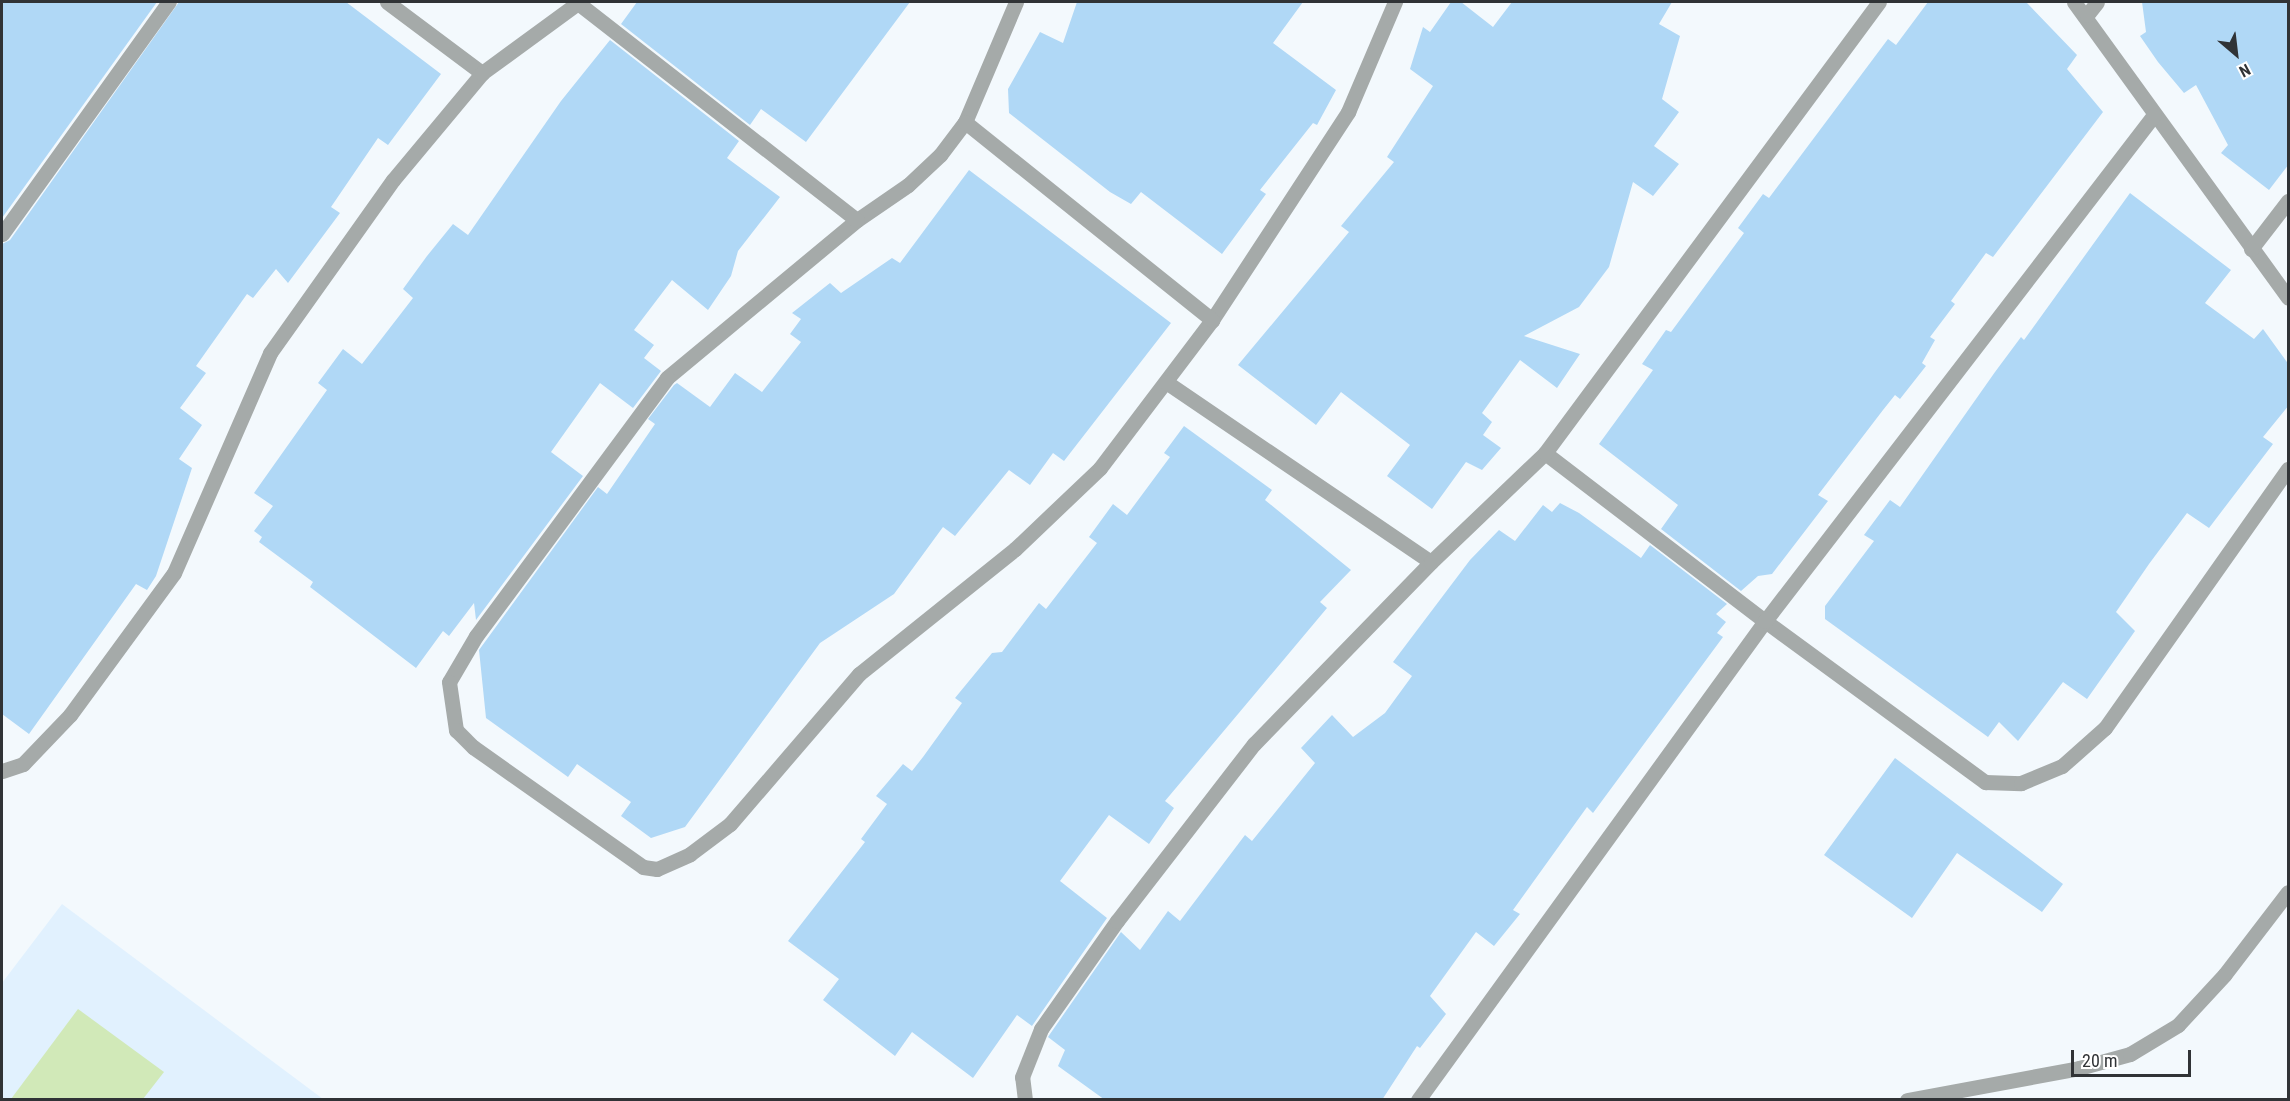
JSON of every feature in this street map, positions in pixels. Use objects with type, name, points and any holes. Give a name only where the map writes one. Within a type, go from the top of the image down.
[{"type":"street","points":[[2,234],[170,2]]},
{"type":"street","points":[[387,2],[482,73]]},
{"type":"street","points":[[2,771],[23,764],[70,715],[174,573],[270,352],[393,180],[482,73],[578,2],[857,220]]},
{"type":"street","points":[[1016,2],[965,122],[940,155],[908,185],[857,220],[667,378],[483,627],[449,682],[456,730],[473,747],[626,858],[643,867],[657,869],[690,854],[730,824],[859,674],[1015,549],[1100,468],[1212,320],[1348,112],[1395,2]]},
{"type":"street","points":[[1025,1100],[1022,1077],[1041,1029],[1117,921],[1254,744],[1431,562],[1545,453],[1879,2]]},
{"type":"street","points":[[2074,2],[2087,15],[2154,115],[2289,298]]},
{"type":"street","points":[[2087,15],[2097,2]]},
{"type":"street","points":[[1418,1100],[1765,621],[2154,115]]},
{"type":"street","points":[[965,122],[1212,320]]},
{"type":"street","points":[[2251,249],[2289,201]]},
{"type":"street","points":[[1166,382],[1431,562]]},
{"type":"street","points":[[1545,453],[1765,621],[1985,782],[2021,783],[2062,766],[2105,728],[2289,469]]},
{"type":"street","points":[[1907,1100],[2079,1068],[2130,1054],[2178,1025],[2225,974],[2289,892]]},
{"type":"shaded area","points":[[62,904],[323,1099],[2,1099],[2,983]]},
{"type":"green space","points":[[78,1009],[164,1072],[143,1099],[11,1099]]},
{"type":"building","points":[[2,2],[157,2],[2,218]]},
{"type":"building","points":[[179,2],[346,2],[441,74],[388,145],[378,138],[331,207],[340,213],[288,283],[276,269],[253,298],[247,294],[196,366],[206,373],[180,408],[202,425],[179,459],[192,468],[156,576],[147,590],[136,584],[29,734],[2,714],[2,244],[10,240]]},
{"type":"building","points":[[637,2],[910,2],[806,142],[761,109],[750,125],[621,24]]},
{"type":"building","points":[[1077,2],[1303,2],[1273,43],[1336,90],[1317,125],[1313,123],[1260,190],[1266,194],[1222,254],[1141,192],[1131,204],[1110,192],[1009,113],[1008,89],[1040,32],[1063,43]]},
{"type":"building","points":[[1451,2],[1461,2],[1493,27],[1512,2],[1672,2],[1659,24],[1680,36],[1662,99],[1679,112],[1654,146],[1679,164],[1653,196],[1633,182],[1609,267],[1579,307],[1524,336],[1580,354],[1557,388],[1520,360],[1482,413],[1492,422],[1483,435],[1501,448],[1482,470],[1466,462],[1432,509],[1387,476],[1410,445],[1341,392],[1316,425],[1238,365],[1349,232],[1341,226],[1394,162],[1387,157],[1433,86],[1410,69],[1423,27],[1430,32]]},
{"type":"building","points":[[1928,2],[2026,2],[2077,55],[2067,69],[2103,112],[1993,257],[1986,253],[1951,301],[1955,304],[1930,337],[1935,340],[1922,363],[1926,366],[1900,399],[1895,395],[1818,495],[1828,501],[1772,574],[1758,576],[1741,591],[1661,529],[1678,505],[1599,444],[1653,370],[1642,364],[1666,330],[1671,332],[1744,233],[1738,228],[1763,194],[1769,198],[1888,39],[1896,45]]},
{"type":"building","points":[[2142,2],[2289,2],[2289,164],[2269,190],[2221,153],[2228,145],[2196,85],[2184,93],[2140,36],[2146,32]]},
{"type":"building","points":[[610,40],[739,141],[727,158],[780,197],[738,251],[731,276],[708,310],[672,280],[634,330],[654,345],[644,358],[661,371],[633,408],[600,383],[551,452],[583,476],[476,620],[474,603],[449,636],[443,631],[416,668],[310,587],[313,582],[259,542],[262,537],[254,531],[273,506],[254,493],[327,390],[318,383],[343,349],[362,364],[413,298],[403,289],[427,256],[453,224],[468,235],[561,101]]},
{"type":"building","points":[[969,170],[1171,323],[1064,461],[1053,453],[1030,485],[1009,470],[955,536],[943,527],[894,594],[820,643],[685,827],[651,838],[621,816],[631,802],[577,764],[568,777],[486,718],[479,650],[598,487],[607,494],[655,424],[648,419],[674,385],[677,383],[710,407],[735,373],[762,392],[801,342],[790,334],[801,319],[792,313],[830,283],[841,293],[892,258],[900,263]]},
{"type":"building","points":[[2130,193],[2231,270],[2205,303],[2254,339],[2263,329],[2289,365],[2289,405],[2263,437],[2273,444],[2209,528],[2187,513],[2116,612],[2135,631],[2087,699],[2063,682],[2018,741],[1999,722],[1988,737],[1825,619],[1825,606],[1874,541],[1864,535],[1890,500],[1900,507],[1995,372],[2021,337],[2024,340]]},
{"type":"building","points":[[1184,426],[1272,490],[1265,500],[1351,570],[1320,602],[1327,608],[1165,801],[1174,808],[1149,844],[1109,815],[1060,881],[1107,918],[1032,1026],[1017,1015],[973,1078],[912,1032],[895,1056],[823,1000],[839,979],[788,941],[865,842],[861,839],[887,804],[876,796],[903,764],[912,771],[962,703],[955,698],[992,653],[1002,652],[1039,603],[1046,609],[1097,543],[1089,537],[1113,504],[1127,515],[1170,457],[1164,453]]},
{"type":"building","points":[[1560,503],[1579,513],[1641,558],[1650,545],[1727,604],[1716,614],[1726,622],[1717,633],[1723,637],[1593,813],[1587,807],[1513,910],[1520,914],[1494,946],[1476,932],[1430,996],[1446,1014],[1420,1048],[1417,1046],[1382,1100],[1105,1100],[1058,1066],[1065,1050],[1048,1037],[1121,932],[1140,950],[1168,911],[1180,921],[1245,835],[1252,841],[1315,763],[1301,748],[1332,715],[1353,737],[1385,713],[1412,676],[1393,662],[1470,560],[1499,530],[1515,541],[1543,505],[1552,512]]},
{"type":"building","points":[[1895,758],[2063,884],[2042,912],[1957,853],[1912,918],[1824,855]]}]
